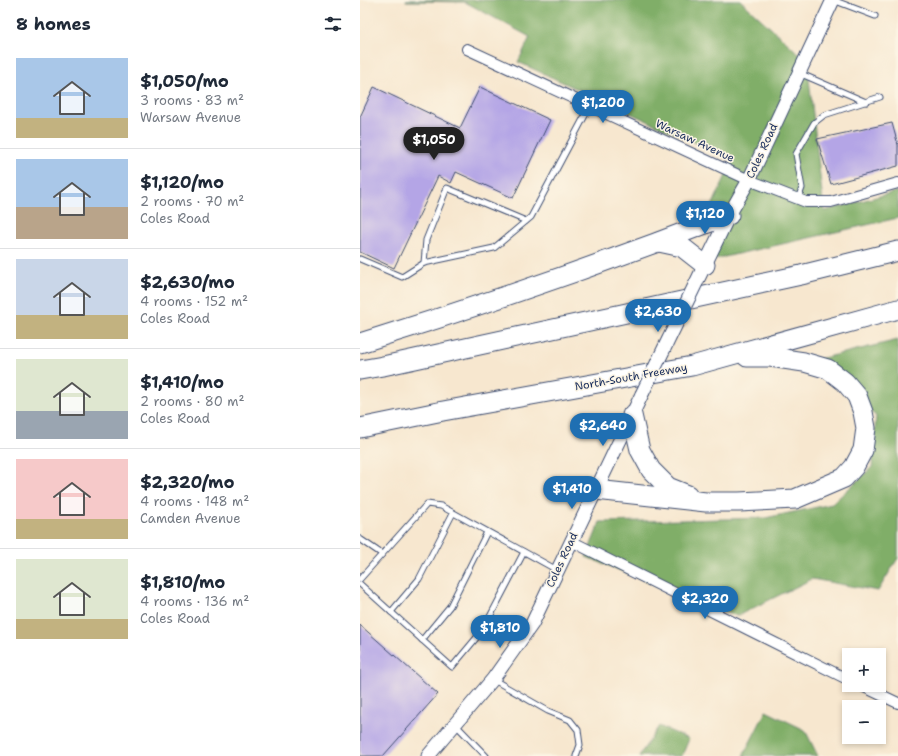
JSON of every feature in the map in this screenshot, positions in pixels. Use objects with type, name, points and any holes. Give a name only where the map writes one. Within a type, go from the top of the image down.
[{"type":"highway","points":[[360,343],[436,319],[659,242],[729,215]]},
{"type":"highway","points":[[659,242],[682,247],[704,265]]},
{"type":"highway","points":[[360,370],[801,275],[898,251]]},
{"type":"highway","name":"North-South Freeway","points":[[360,428],[443,411],[692,366],[898,309]]},
{"type":"highway","points":[[596,490],[706,502],[739,502],[795,499],[844,478],[854,467],[863,450],[866,428],[863,412],[857,396],[845,382],[828,369],[804,362],[770,357],[726,357]]},
{"type":"highway","points":[[632,415],[640,450],[651,470],[668,487],[706,502]]},
{"type":"street","name":"Coles Road","points":[[428,756],[493,679],[532,624],[704,265],[729,215],[749,180],[833,0]]},
{"type":"street","name":"Warsaw Avenue","points":[[467,49],[749,180],[806,202],[831,202],[898,183]]},
{"type":"street","points":[[571,542],[842,677]]},
{"type":"street","points":[[875,692],[898,703]]},
{"type":"lane","points":[[833,0],[875,16]]},
{"type":"lane","points":[[799,73],[866,102]]},
{"type":"lane","points":[[798,199],[802,188],[796,154],[814,123],[824,115],[880,97]]},
{"type":"lane","points":[[360,259],[402,278],[424,263],[494,248],[531,217],[590,106]]},
{"type":"lane","points":[[424,263],[426,240],[447,188],[526,221]]},
{"type":"lane","points":[[360,579],[427,504],[441,506],[557,571]]},
{"type":"lane","points":[[391,612],[419,579],[453,513]]},
{"type":"lane","points":[[422,640],[450,606],[487,532]]},
{"type":"lane","points":[[360,539],[382,554]]},
{"type":"lane","points":[[360,584],[452,666],[483,630],[524,552]]},
{"type":"lane","points":[[493,679],[548,711],[570,720],[578,730],[580,745],[576,756]]},
{"type":"lane","points":[[455,725],[486,756]]},
{"type":"green space","points":[[406,0],[740,0],[807,61],[824,211],[898,191],[898,218],[711,260],[720,240],[707,217],[733,160],[518,62],[530,37],[465,2]]},
{"type":"green space","points":[[898,340],[898,558],[878,591],[812,579],[737,616],[586,557],[600,522],[765,518],[832,504],[872,467],[876,416],[806,362]]},
{"type":"green space","points":[[766,711],[805,730],[818,756],[743,756]]},
{"type":"green space","points":[[659,726],[689,739],[682,756],[639,756]]},
{"type":"building","points":[[374,87],[460,128],[480,87],[550,120],[513,198],[456,172],[451,183],[438,176],[394,268],[360,252],[360,117]]},
{"type":"building","points":[[892,123],[898,145],[898,166],[831,184],[817,139]]},
{"type":"building","points":[[360,625],[438,694],[383,756],[360,756]]}]
